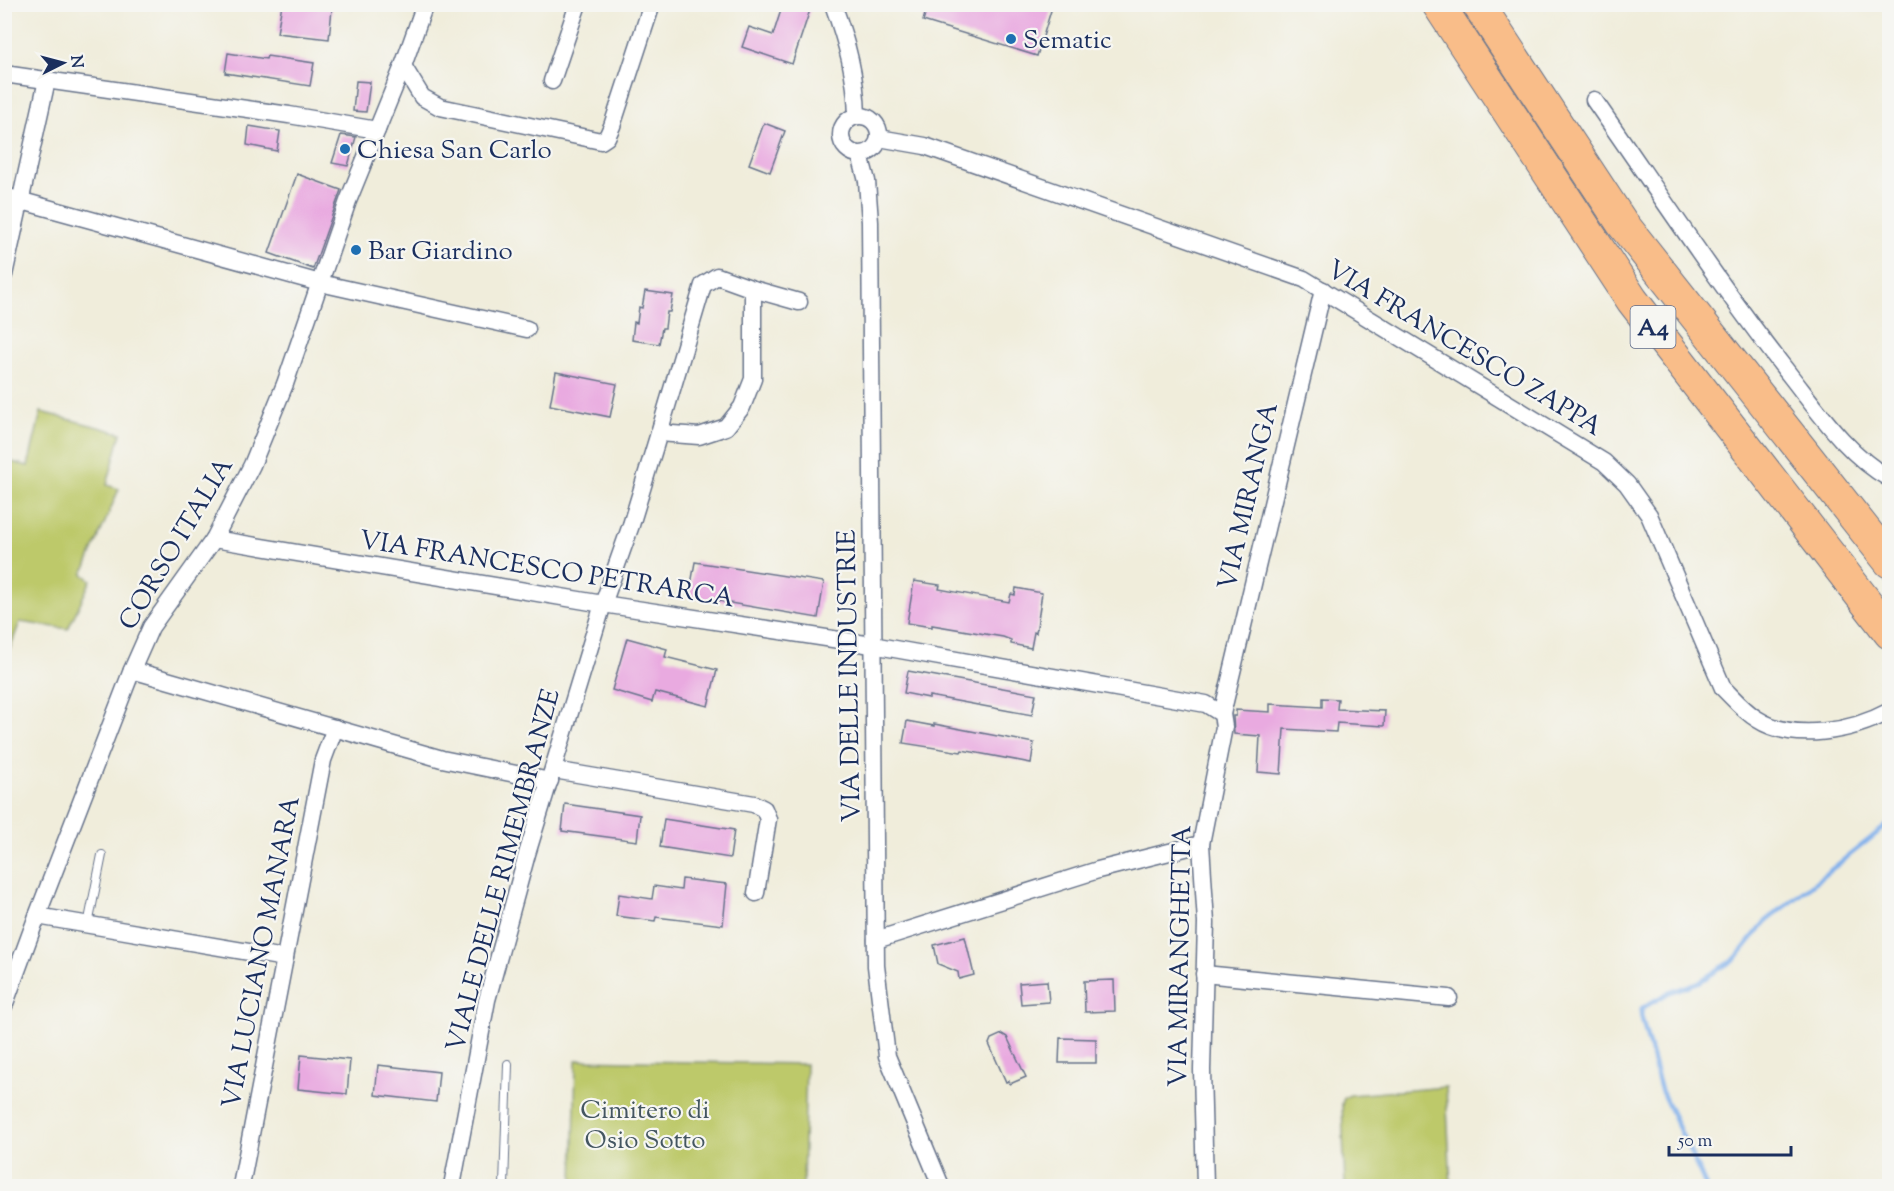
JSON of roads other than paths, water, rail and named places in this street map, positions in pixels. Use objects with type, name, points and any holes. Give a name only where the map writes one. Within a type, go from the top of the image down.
[{"type":"highway","name":"A4","points":[[1438,4],[1632,300],[1890,633]]},
{"type":"highway","name":"A4","points":[[1478,4],[1622,222],[1890,562]]},
{"type":"street","points":[[552,81],[578,4]]},
{"type":"street","points":[[403,66],[422,97],[441,107],[601,141],[607,137],[612,126],[652,4]]},
{"type":"street","points":[[833,4],[849,49],[856,89],[857,116]]},
{"type":"street","name":"CORSO ITALIA","points":[[4,1006],[132,670],[151,627],[214,539],[252,465],[285,384],[348,201],[403,66],[420,5]]},
{"type":"street","points":[[4,74],[377,129]]},
{"type":"street","points":[[4,274],[13,198],[47,80]]},
{"type":"street","points":[[1594,100],[1784,368],[1857,455],[1872,469],[1890,479]]},
{"type":"street","points":[[857,116],[873,121],[879,132],[879,138],[875,148],[866,154],[860,154],[850,152],[841,137],[843,126],[857,116]]},
{"type":"street","name":"VIA FRANCESCO ZAPPA","points":[[879,138],[925,146],[1304,279],[1604,462],[1627,484],[1648,515],[1723,688],[1740,706],[1758,720],[1785,729],[1813,732],[1847,729],[1890,711]]},
{"type":"street","name":"VIA DELLE INDUSTRIE","points":[[860,154],[867,181],[870,222],[876,966],[887,1056],[941,1186]]},
{"type":"street","points":[[13,198],[320,283],[527,329]]},
{"type":"street","name":"VIALE DELLE RIMEMBRANZE","points":[[452,1186],[487,1000],[527,854],[603,604],[631,525],[703,285],[717,276],[753,289]]},
{"type":"street","points":[[659,433],[699,436],[726,427],[742,407],[753,379],[753,289],[799,302]]},
{"type":"street","name":"VIA MIRANGA","points":[[1223,721],[1323,290]]},
{"type":"street","name":"VIA FRANCESCO PETRARCA","points":[[214,539],[603,604],[872,645]]},
{"type":"street","points":[[872,645],[1206,704],[1223,721]]},
{"type":"street","points":[[132,670],[442,759],[754,804],[764,809],[768,819],[756,893]]},
{"type":"street","name":"VIA MIRANGHETTA","points":[[1205,1186],[1202,1070],[1206,923],[1201,844],[1223,721]]},
{"type":"street","name":"VIA LUCIANO MANARA","points":[[241,1186],[323,760],[335,728]]},
{"type":"street","points":[[876,940],[1098,870],[1201,844]]},
{"type":"street","points":[[37,915],[285,958]]},
{"type":"street","points":[[1204,974],[1449,998]]},
{"type":"lane","points":[[88,924],[102,855]]},
{"type":"lane","points":[[504,1186],[508,1064]]},
{"type":"waterway","points":[[1706,1186],[1661,1090],[1641,1015],[1642,1008],[1668,993],[1699,982],[1736,958],[1765,922],[1890,823]]},
{"type":"place","name":"Sematic","points":[[1011,39]]},
{"type":"place","name":"Chiesa San Carlo","points":[[345,149]]},
{"type":"place","name":"Bar Giardino","points":[[356,250]]},
{"type":"park label","name":"Cimitero di Osio Sotto","points":[[645,1124]]}]
